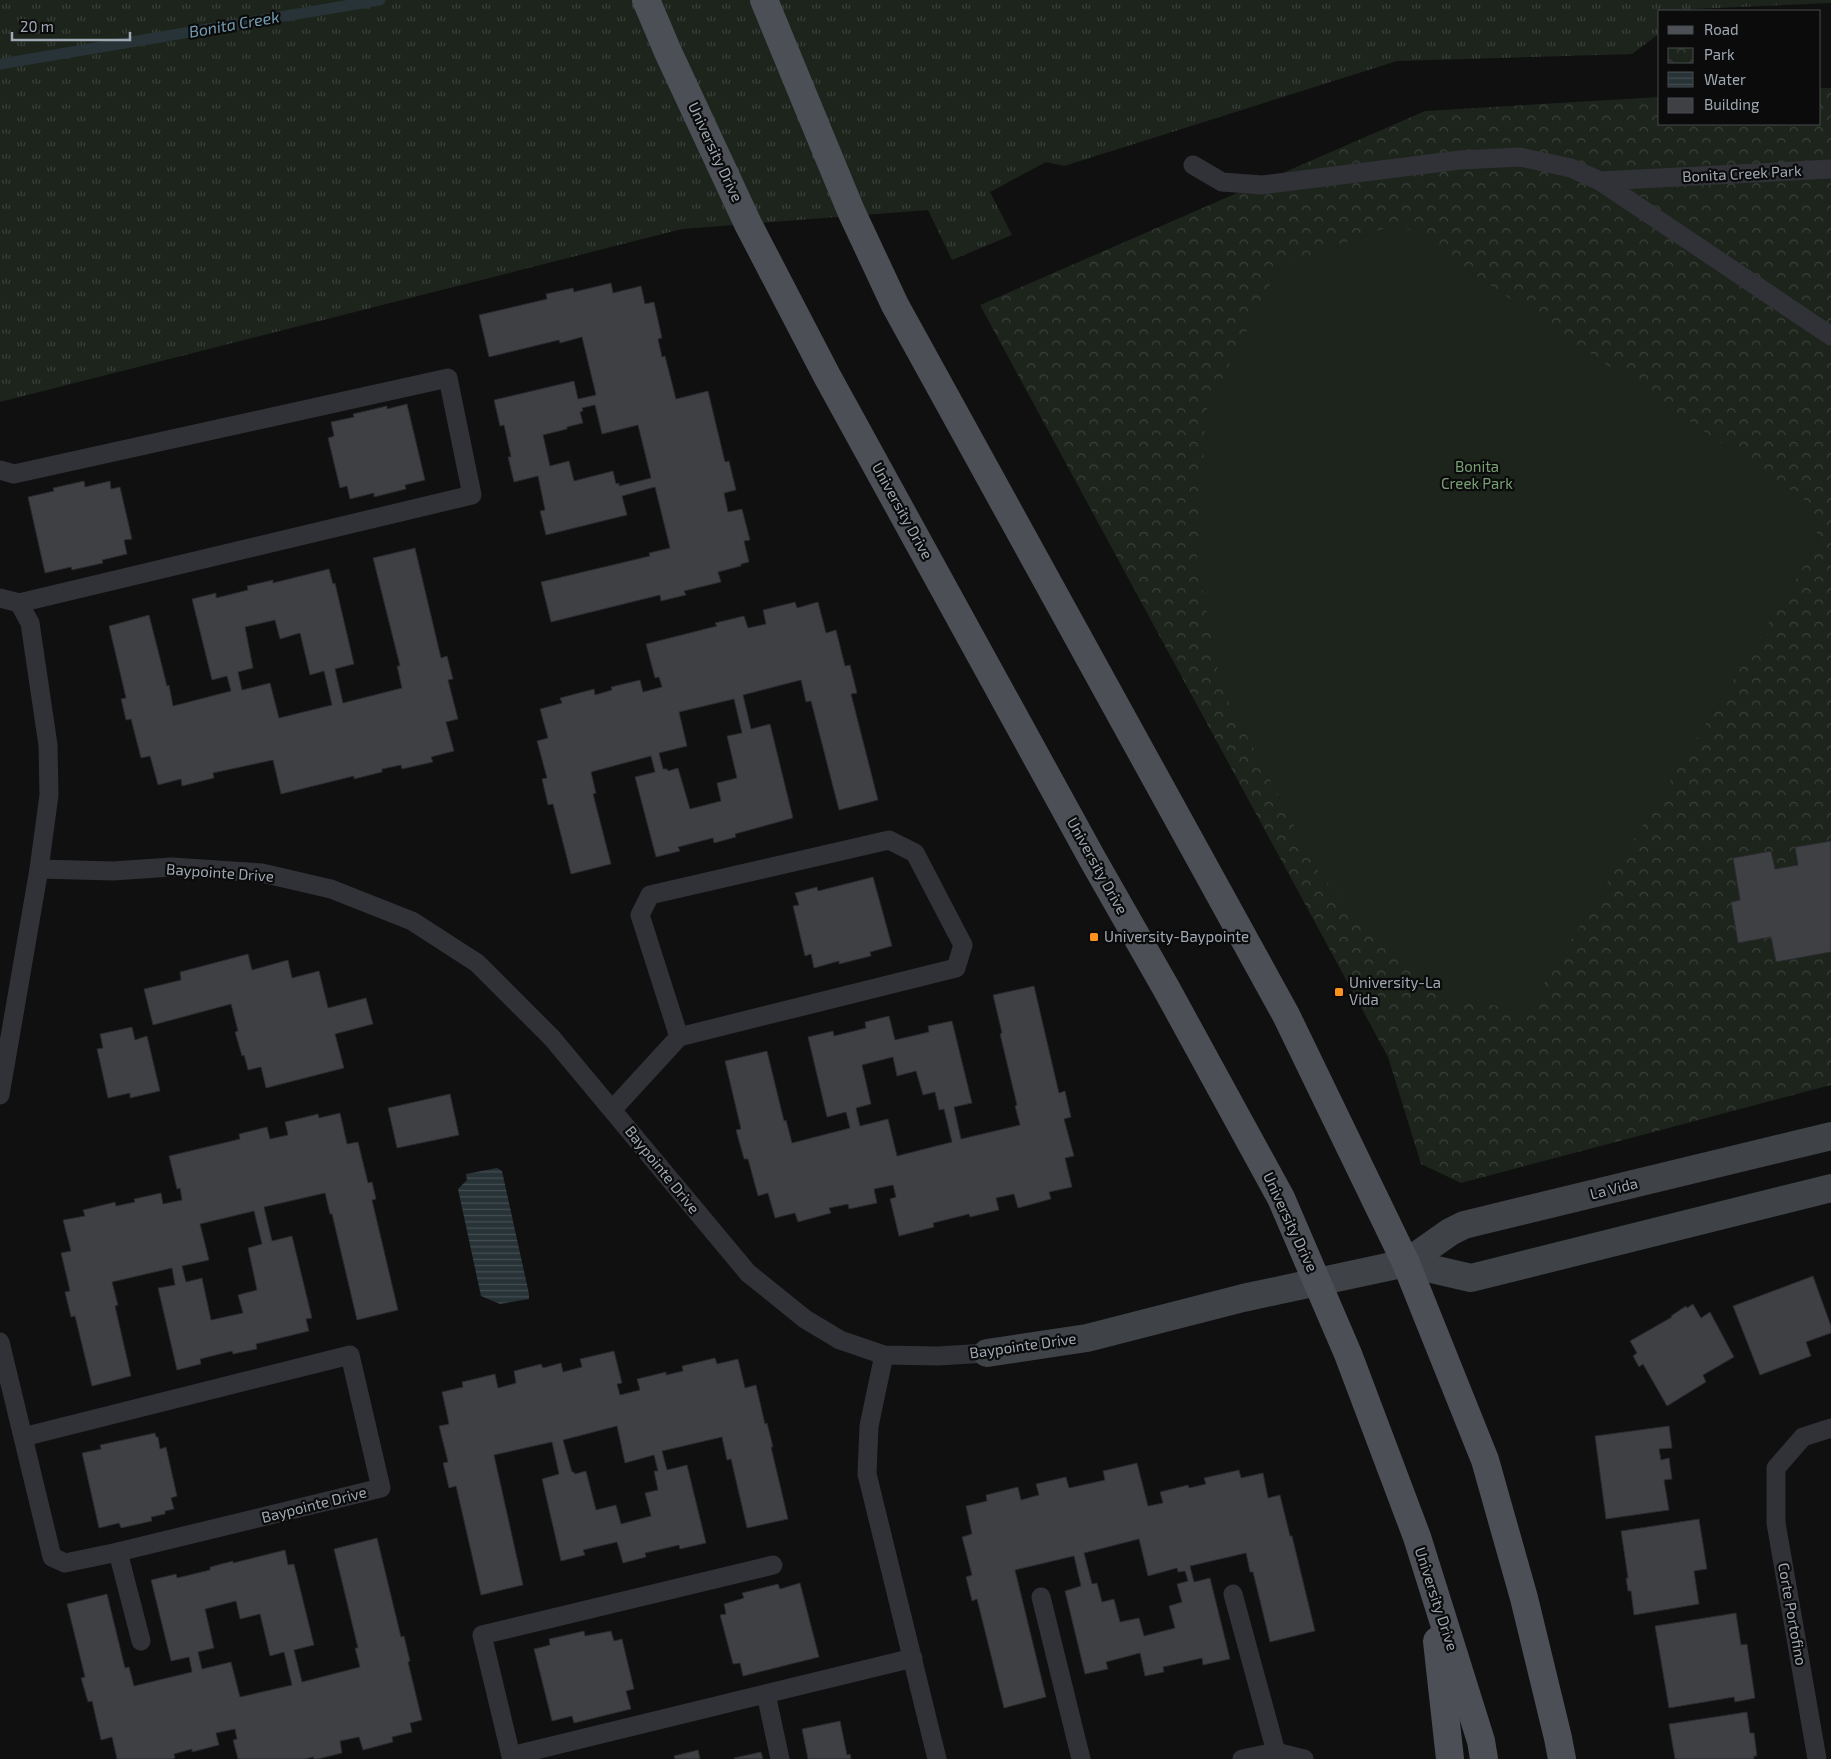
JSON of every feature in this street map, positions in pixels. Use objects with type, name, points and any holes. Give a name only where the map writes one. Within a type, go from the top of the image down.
[{"type":"main road","name":"University Drive","points":[[646,0],[668,52],[748,224],[832,384],[1281,1198],[1318,1281],[1417,1537],[1481,1741],[1484,1759]]},
{"type":"main road","points":[[764,0],[852,211],[895,305],[1286,1015],[1406,1262],[1485,1460],[1524,1598],[1562,1759]]},
{"type":"main road","points":[[1431,1582],[1450,1759]]},
{"type":"street","name":"La Vida","points":[[1318,1281],[1406,1262],[1450,1232],[1464,1225],[1831,1136]]},
{"type":"street","name":"La Vida","points":[[1406,1262],[1471,1278],[1831,1188]]},
{"type":"street","name":"Baypointe Drive","points":[[987,1353],[1087,1338],[1318,1281]]},
{"type":"lane","points":[[1193,165],[1222,182],[1262,185],[1460,160],[1520,157],[1571,168],[1600,181],[1831,336]]},
{"type":"lane","name":"Bonita Creek Park","points":[[1600,181],[1831,169]]},
{"type":"lane","points":[[0,470],[14,474],[448,378],[472,495],[19,603],[0,598]]},
{"type":"lane","points":[[0,1095],[39,869],[49,795],[48,745],[30,623],[19,603]]},
{"type":"lane","points":[[612,1109],[679,1037],[956,968],[962,944],[915,853],[890,840],[650,896],[640,916],[679,1037]]},
{"type":"lane","name":"Baypointe Drive","points":[[39,869],[113,871],[172,868],[262,873],[331,888],[412,921],[477,963],[552,1038],[748,1273],[805,1320],[840,1340],[884,1355],[938,1356],[987,1353]]},
{"type":"lane","name":"Baypointe Drive","points":[[0,1342],[23,1438],[52,1557],[65,1563],[118,1552],[381,1488],[350,1355],[23,1438]]},
{"type":"lane","points":[[884,1355],[870,1426],[867,1474],[936,1759]]},
{"type":"lane","name":"Corte Portofino","points":[[1817,1759],[1776,1523],[1776,1468],[1803,1437],[1831,1428]]},
{"type":"lane","points":[[118,1552],[142,1641]]},
{"type":"lane","points":[[773,1565],[482,1636],[511,1756],[913,1658]]},
{"type":"lane","points":[[1233,1594],[1276,1752]]},
{"type":"lane","points":[[1041,1597],[1081,1759]]},
{"type":"lane","points":[[766,1694],[780,1759]]},
{"type":"lane","points":[[1242,1759],[1276,1752],[1304,1759]]},
{"type":"green space","points":[[0,0],[1831,0],[1831,3],[1658,10],[1658,34],[1632,54],[1397,61],[1064,166],[1046,162],[990,192],[1012,235],[952,260],[928,210],[682,229],[0,402]]},
{"type":"green space","name":"Bonita Creek Park","points":[[1821,88],[1831,88],[1831,1085],[1461,1183],[1421,1164],[1388,1057],[980,305],[1425,111],[1658,97],[1658,125],[1821,125]]},
{"type":"green space","points":[[1399,223],[1812,505],[1819,542],[1527,1011],[1440,996],[1322,878],[1221,687],[1197,561],[1206,411],[1279,267]]},
{"type":"water","points":[[497,1168],[502,1171],[529,1294],[529,1299],[500,1304],[481,1296],[458,1189],[467,1180],[466,1174]]},
{"type":"building","points":[[611,283],[613,293],[641,286],[645,304],[654,302],[662,338],[658,339],[662,357],[665,356],[676,399],[708,391],[725,462],[729,461],[736,490],[724,493],[728,512],[742,509],[750,540],[744,541],[749,562],[718,572],[721,582],[684,591],[686,595],[661,601],[660,595],[551,622],[541,582],[650,556],[649,553],[670,548],[655,487],[622,496],[627,515],[546,535],[540,511],[545,510],[538,476],[514,482],[508,457],[511,457],[504,425],[500,426],[494,400],[574,381],[578,399],[596,395],[582,337],[560,343],[559,340],[489,357],[479,315],[547,299],[546,294],[573,288],[574,292]],"holes":[[[595,405],[602,434],[638,425],[651,478],[619,486],[619,483],[616,484],[613,471],[574,481],[569,461],[550,466],[543,435],[583,423],[580,412],[583,411],[582,408]]]},
{"type":"building","points":[[407,404],[425,480],[405,485],[406,489],[374,497],[374,493],[350,499],[347,486],[340,488],[328,438],[334,436],[331,422],[354,417],[353,414],[387,406],[387,409]]},
{"type":"building","points":[[84,481],[85,487],[110,481],[111,489],[120,487],[132,539],[124,540],[127,554],[102,560],[103,563],[72,570],[71,567],[45,573],[28,497],[54,491],[53,488]]},
{"type":"building","points":[[415,548],[441,658],[447,656],[453,679],[448,680],[458,719],[446,722],[454,751],[431,757],[433,762],[402,769],[401,765],[382,769],[382,772],[354,779],[354,776],[281,794],[273,760],[213,773],[214,778],[182,786],[181,779],[158,785],[150,756],[141,758],[131,719],[126,720],[121,699],[126,698],[109,626],[149,615],[173,706],[231,691],[227,676],[212,680],[192,599],[216,593],[216,598],[248,590],[247,586],[273,580],[273,583],[329,569],[333,584],[335,583],[354,664],[335,669],[343,703],[402,688],[397,666],[400,666],[373,558]],"holes":[[[275,620],[280,639],[300,633],[310,675],[324,671],[332,705],[279,718],[270,683],[242,690],[238,672],[253,668],[245,627]]]},
{"type":"building","points":[[795,602],[797,608],[818,602],[826,633],[836,630],[845,666],[850,665],[857,693],[851,694],[878,800],[839,810],[811,701],[806,702],[801,680],[743,695],[751,729],[770,724],[793,818],[735,834],[736,837],[714,843],[713,838],[678,847],[680,851],[656,857],[635,777],[655,772],[651,756],[591,772],[596,793],[593,794],[611,864],[571,874],[553,804],[548,805],[542,779],[547,778],[537,741],[548,738],[540,709],[562,703],[560,698],[594,689],[595,695],[612,690],[611,687],[640,680],[643,692],[662,687],[659,677],[655,678],[646,644],[717,626],[715,623],[744,616],[748,628],[766,624],[763,610]],"holes":[[[734,699],[742,733],[727,736],[737,778],[717,783],[721,801],[690,809],[678,768],[668,771],[663,769],[659,753],[687,746],[679,712]]]},
{"type":"building","points":[[1831,841],[1831,952],[1776,962],[1771,937],[1738,943],[1731,902],[1740,900],[1733,858],[1771,851],[1775,869],[1798,865],[1795,847]]},
{"type":"building","points":[[873,877],[892,946],[870,952],[871,956],[839,964],[839,961],[814,968],[811,954],[805,956],[793,906],[799,905],[795,893],[817,887],[818,891]]},
{"type":"building","points":[[248,954],[252,970],[288,960],[292,978],[319,971],[328,1008],[366,998],[373,1024],[335,1034],[344,1068],[266,1088],[261,1067],[248,1070],[244,1055],[242,1056],[235,1032],[238,1031],[231,1004],[153,1025],[144,989],[181,980],[180,972]]},
{"type":"building","points":[[1034,986],[1059,1093],[1065,1091],[1071,1117],[1064,1119],[1074,1156],[1065,1158],[1072,1187],[1049,1192],[1051,1199],[1018,1208],[1014,1194],[996,1198],[999,1210],[970,1217],[969,1214],[933,1223],[934,1227],[899,1236],[890,1199],[896,1197],[893,1185],[874,1189],[877,1203],[849,1209],[848,1204],[829,1208],[831,1213],[798,1222],[795,1213],[775,1218],[768,1193],[758,1196],[748,1159],[744,1159],[736,1130],[741,1129],[725,1061],[767,1051],[784,1121],[786,1120],[792,1143],[850,1128],[846,1112],[827,1117],[808,1037],[833,1031],[834,1036],[866,1028],[865,1022],[889,1016],[895,1040],[929,1032],[928,1026],[952,1021],[972,1103],[954,1107],[961,1139],[1020,1125],[993,995]],"holes":[[[893,1057],[897,1076],[916,1071],[923,1095],[935,1092],[939,1110],[944,1109],[952,1142],[897,1156],[888,1119],[860,1126],[856,1108],[871,1104],[862,1065]]]},
{"type":"building","points":[[132,1027],[135,1040],[147,1036],[160,1091],[130,1098],[130,1093],[108,1098],[97,1049],[103,1048],[100,1034]]},
{"type":"building","points":[[450,1094],[459,1135],[397,1148],[388,1108]]},
{"type":"building","points":[[340,1113],[347,1144],[358,1142],[368,1183],[372,1182],[376,1199],[372,1200],[398,1310],[357,1320],[332,1214],[330,1214],[325,1193],[264,1207],[272,1241],[292,1236],[312,1318],[306,1319],[309,1331],[256,1344],[257,1349],[233,1354],[232,1351],[200,1359],[201,1364],[177,1370],[158,1288],[175,1285],[172,1268],[112,1282],[118,1305],[115,1306],[131,1376],[92,1386],[75,1316],[71,1317],[65,1292],[70,1291],[61,1253],[71,1251],[63,1220],[85,1216],[83,1210],[115,1202],[116,1206],[135,1202],[134,1199],[161,1193],[163,1204],[182,1200],[180,1188],[177,1189],[169,1156],[240,1139],[239,1134],[267,1127],[270,1139],[288,1135],[285,1122],[318,1114],[319,1118]],"holes":[[[254,1211],[262,1244],[248,1248],[257,1290],[238,1295],[243,1313],[211,1320],[202,1278],[186,1282],[182,1266],[209,1260],[200,1224]]]},
{"type":"building","points":[[1813,1276],[1831,1326],[1831,1333],[1806,1342],[1811,1356],[1760,1375],[1733,1306]]},
{"type":"building","points":[[1693,1304],[1701,1318],[1710,1312],[1734,1357],[1703,1375],[1706,1382],[1667,1406],[1643,1364],[1639,1367],[1633,1356],[1637,1353],[1630,1341],[1672,1317],[1686,1306],[1687,1308]]},
{"type":"building","points":[[614,1351],[622,1383],[617,1384],[620,1395],[640,1390],[637,1379],[666,1372],[666,1375],[683,1371],[682,1366],[715,1358],[717,1364],[738,1359],[745,1388],[756,1385],[765,1424],[767,1423],[773,1447],[771,1447],[788,1519],[747,1528],[731,1459],[727,1460],[722,1437],[662,1451],[667,1470],[687,1465],[706,1543],[680,1549],[679,1545],[645,1553],[646,1557],[623,1563],[617,1542],[583,1550],[585,1555],[561,1561],[542,1479],[559,1474],[552,1442],[494,1455],[523,1585],[481,1595],[456,1486],[449,1488],[443,1463],[448,1462],[439,1426],[449,1424],[442,1392],[463,1387],[462,1382],[495,1374],[498,1388],[516,1383],[514,1371],[541,1364],[543,1368],[561,1363],[563,1372],[582,1367],[580,1359]],"holes":[[[617,1426],[625,1463],[654,1455],[658,1471],[654,1471],[658,1490],[645,1493],[651,1516],[621,1524],[616,1505],[596,1510],[586,1471],[575,1474],[572,1472],[563,1440]]]},
{"type":"building","points":[[1669,1426],[1672,1448],[1659,1449],[1661,1460],[1669,1458],[1672,1479],[1664,1480],[1669,1510],[1606,1519],[1595,1436]]},
{"type":"building","points":[[155,1433],[156,1437],[158,1437],[160,1449],[166,1447],[177,1496],[171,1498],[174,1509],[165,1511],[165,1514],[151,1517],[152,1521],[121,1528],[119,1523],[99,1528],[82,1453],[101,1449],[100,1445]]},
{"type":"building","points":[[1137,1463],[1148,1506],[1163,1503],[1160,1492],[1188,1485],[1189,1488],[1206,1484],[1204,1478],[1239,1470],[1241,1478],[1263,1473],[1268,1498],[1280,1495],[1315,1631],[1270,1642],[1253,1572],[1250,1572],[1246,1553],[1190,1566],[1194,1582],[1210,1578],[1230,1659],[1203,1665],[1202,1658],[1163,1667],[1164,1672],[1145,1676],[1140,1653],[1106,1662],[1108,1669],[1085,1674],[1065,1591],[1081,1586],[1074,1556],[1015,1570],[1046,1697],[1004,1708],[977,1599],[972,1601],[966,1577],[972,1575],[962,1537],[972,1534],[966,1506],[987,1501],[986,1495],[1018,1487],[1021,1500],[1039,1495],[1036,1484],[1066,1477],[1069,1488],[1105,1480],[1103,1471]],"holes":[[[1139,1539],[1148,1576],[1177,1568],[1178,1572],[1185,1571],[1188,1581],[1177,1584],[1182,1602],[1169,1606],[1175,1628],[1144,1636],[1139,1618],[1120,1622],[1114,1599],[1102,1602],[1097,1583],[1092,1584],[1084,1553]]]},
{"type":"building","points":[[1699,1519],[1707,1569],[1694,1571],[1699,1604],[1634,1615],[1631,1591],[1628,1591],[1626,1578],[1628,1578],[1621,1531]]},
{"type":"building","points":[[377,1538],[401,1637],[404,1636],[410,1661],[408,1662],[422,1720],[410,1723],[412,1732],[392,1737],[393,1742],[363,1750],[359,1737],[340,1741],[342,1753],[318,1759],[313,1757],[305,1759],[238,1759],[233,1740],[237,1739],[235,1729],[216,1733],[219,1745],[192,1752],[192,1749],[174,1754],[175,1758],[172,1759],[117,1759],[112,1737],[101,1740],[92,1701],[88,1702],[81,1678],[85,1677],[67,1604],[107,1594],[125,1668],[129,1667],[134,1686],[192,1672],[189,1657],[171,1661],[151,1580],[176,1574],[177,1578],[210,1570],[210,1567],[233,1561],[233,1563],[285,1550],[288,1565],[294,1564],[314,1645],[294,1650],[302,1682],[360,1667],[355,1648],[358,1648],[334,1549]],"holes":[[[236,1601],[240,1619],[260,1614],[270,1656],[284,1652],[292,1685],[240,1697],[231,1662],[202,1669],[198,1652],[214,1648],[205,1609]]]},
{"type":"building","points":[[800,1583],[819,1657],[743,1676],[740,1663],[733,1664],[720,1615],[726,1614],[724,1604],[744,1598],[742,1593],[778,1584],[780,1589]]},
{"type":"building","points":[[1736,1613],[1741,1645],[1747,1644],[1755,1698],[1735,1702],[1734,1697],[1669,1708],[1655,1626]]},
{"type":"building","points":[[584,1631],[585,1636],[611,1631],[614,1641],[622,1639],[634,1689],[626,1691],[631,1709],[574,1723],[572,1716],[552,1721],[534,1649],[550,1645],[549,1639]]},
{"type":"building","points":[[1747,1712],[1750,1733],[1754,1733],[1757,1756],[1754,1756],[1754,1759],[1675,1759],[1669,1724]]},
{"type":"building","points":[[840,1721],[847,1755],[850,1754],[851,1759],[808,1759],[802,1729]]},
{"type":"building","points":[[698,1750],[700,1759],[675,1759],[674,1756]]},
{"type":"building","points":[[761,1752],[763,1759],[734,1758]]},
{"type":"waterway","name":"Bonita Creek","points":[[0,64],[380,0]]},
{"type":"place","name":"University-Baypointe","points":[[1094,937]]},
{"type":"place","name":"University-La Vida","points":[[1339,992]]}]
